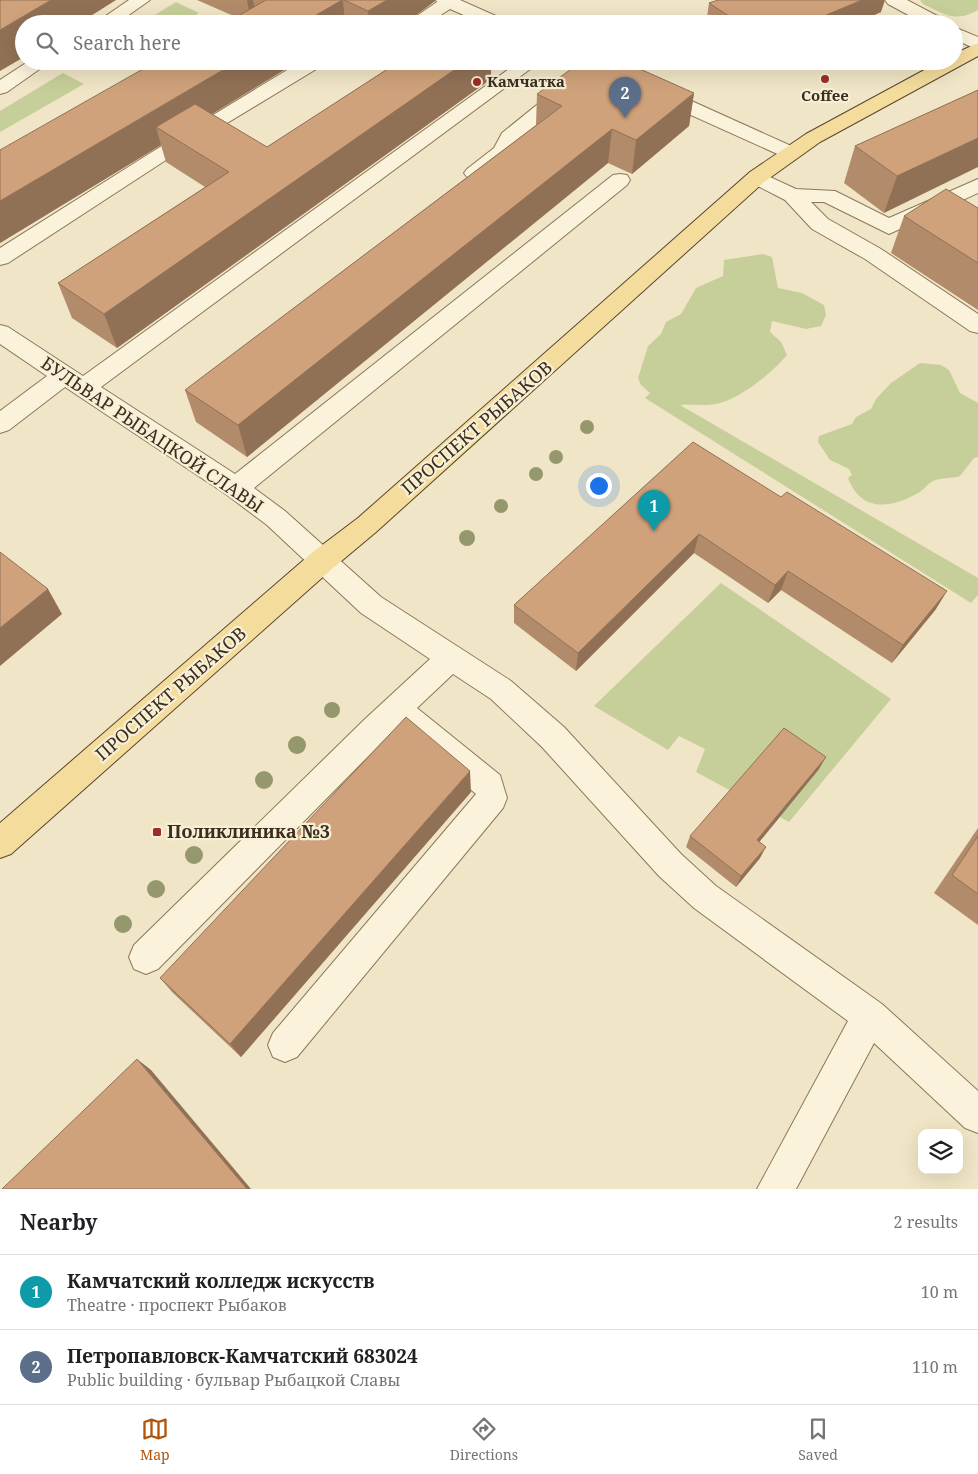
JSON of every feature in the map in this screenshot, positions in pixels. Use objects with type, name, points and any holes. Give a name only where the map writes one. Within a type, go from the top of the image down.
[{"type":"main road","name":"ПРОСПЕКТ РЫБАКОВ","points":[[963,57],[978,49]]},
{"type":"main road","name":"ПРОСПЕКТ РЫБАКОВ","points":[[0,843],[323,560],[397,499],[757,177],[791,153],[940,70]]},
{"type":"street","points":[[117,15],[141,0]]},
{"type":"street","points":[[894,0],[922,15]]},
{"type":"street","points":[[427,15],[447,1],[479,15]]},
{"type":"street","points":[[963,36],[978,44]]},
{"type":"street","points":[[0,88],[28,70]]},
{"type":"street","points":[[0,258],[159,156],[301,70]]},
{"type":"street","points":[[0,424],[73,382],[519,70]]},
{"type":"street","points":[[456,186],[503,151],[508,137],[586,70]]},
{"type":"street","points":[[606,70],[791,153]]},
{"type":"street","points":[[757,177],[792,195],[820,224],[873,254],[978,325]]},
{"type":"street","points":[[236,488],[620,180]]},
{"type":"street","points":[[792,195],[828,196],[889,227],[978,185]]},
{"type":"street","name":"БУЛЬВАР РЫБАЦКОЙ СЛАВЫ","points":[[0,333],[236,488],[276,518],[370,605],[501,690],[553,737],[664,859],[705,897],[870,1016],[978,1115]]},
{"type":"street","points":[[146,956],[452,657]]},
{"type":"street","points":[[285,1045],[492,798],[489,785],[397,709]]},
{"type":"street","points":[[776,1189],[870,1016]]},
{"type":"green space","points":[[920,0],[978,0],[978,10],[963,16],[947,15],[923,4]]},
{"type":"green space","points":[[176,2],[199,13],[196,15],[155,15]]},
{"type":"green space","points":[[63,73],[84,84],[0,132],[0,111]]},
{"type":"green space","points":[[763,254],[772,257],[778,288],[802,293],[824,305],[826,315],[821,326],[806,329],[772,321],[770,332],[781,342],[787,355],[773,370],[745,391],[725,401],[711,405],[680,405],[978,578],[978,595],[971,603],[645,398],[650,393],[641,385],[638,378],[648,346],[661,334],[666,322],[681,314],[696,288],[723,276],[724,260]]},
{"type":"green space","points":[[920,363],[941,365],[949,370],[960,393],[978,403],[978,457],[974,458],[960,476],[933,481],[920,492],[907,498],[887,504],[868,502],[860,497],[854,489],[848,478],[852,475],[849,469],[830,460],[818,442],[819,436],[852,424],[856,417],[871,409],[876,399],[891,383]]},
{"type":"green space","points":[[721,583],[891,699],[789,822],[696,772],[705,749],[679,736],[668,750],[594,706]]},
{"type":"building","points":[[0,0],[51,0],[26,15],[15,15],[15,21],[0,30]]},
{"type":"building","points":[[266,0],[342,0],[316,15],[240,15]]},
{"type":"building","points":[[344,0],[387,0],[368,11]]},
{"type":"building","points":[[718,0],[862,0],[826,15],[727,15],[709,3]]},
{"type":"building","points":[[141,70],[223,70],[0,201],[0,150]]},
{"type":"building","points":[[386,70],[454,70],[104,314],[58,283],[229,172],[156,127],[195,104],[267,147]]},
{"type":"building","points":[[570,70],[642,70],[694,93],[636,140],[612,129],[238,425],[185,390],[562,106],[537,94]]},
{"type":"building","points":[[978,90],[978,138],[897,176],[855,146]]},
{"type":"building","points":[[946,189],[978,208],[978,263],[904,216]]},
{"type":"building","points":[[693,442],[781,497],[787,492],[947,591],[903,645],[788,571],[775,585],[699,534],[578,653],[514,605]]},
{"type":"building","points":[[0,552],[48,589],[0,628]]},
{"type":"building","points":[[406,717],[470,771],[230,1044],[160,978]]},
{"type":"building","points":[[784,728],[826,757],[757,840],[766,847],[741,876],[690,836]]},
{"type":"building","points":[[978,836],[978,894],[952,875]]},
{"type":"building","points":[[137,1059],[247,1189],[2,1189]]},
{"type":"place","name":"Coffee","points":[[825,79]]},
{"type":"place","name":"Камчатка","points":[[477,82]]},
{"type":"place","name":"Петропавловск-Камчатский 683024","points":[[625,118]]},
{"type":"place","name":"Камчатский колледж искусств","points":[[654,531]]},
{"type":"place","name":"Поликлиника №3","points":[[157,832]]}]
